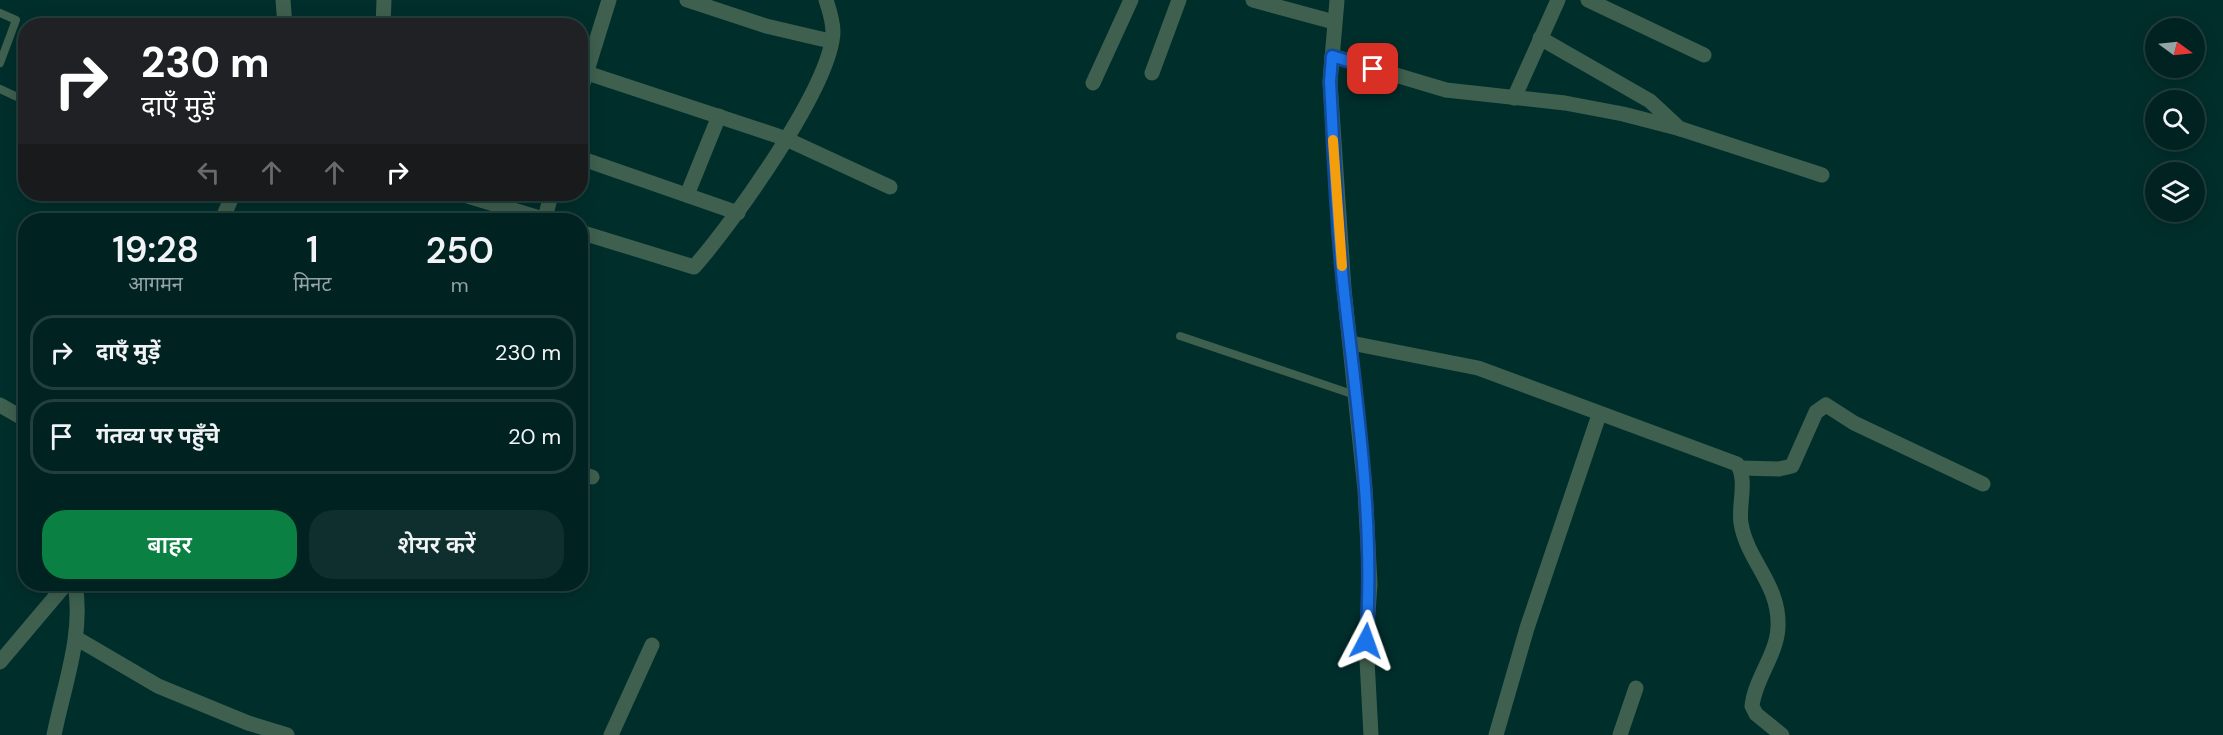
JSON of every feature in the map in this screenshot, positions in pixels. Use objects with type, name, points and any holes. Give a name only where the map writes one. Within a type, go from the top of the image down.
[{"type":"street","points":[[283,0],[284,18]]},
{"type":"street","points":[[383,18],[384,0]]},
{"type":"street","points":[[588,70],[609,0]]},
{"type":"street","points":[[687,0],[766,26],[830,40]]},
{"type":"street","points":[[588,234],[694,267],[738,213],[812,94],[825,65],[833,31],[826,0]]},
{"type":"street","points":[[1093,83],[1131,0]]},
{"type":"street","points":[[1152,73],[1179,0]]},
{"type":"street","points":[[1253,0],[1334,22]]},
{"type":"street","points":[[1337,0],[1330,82],[1344,289],[1356,396],[1370,584],[1366,641],[1372,735]]},
{"type":"street","points":[[1514,98],[1558,0]]},
{"type":"street","points":[[1588,0],[1704,55]]},
{"type":"street","points":[[1540,38],[1650,101],[1681,129]]},
{"type":"street","points":[[1332,56],[1446,90],[1594,107],[1681,129],[1822,175]]},
{"type":"street","points":[[588,73],[784,138],[891,187]]},
{"type":"street","points":[[687,195],[719,116]]},
{"type":"street","points":[[588,161],[738,213]]},
{"type":"street","points":[[484,201],[522,213]]},
{"type":"street","points":[[1351,343],[1478,368],[1599,415],[1732,461],[1740,468],[1779,469],[1792,466],[1816,412],[1826,405],[1854,423],[1983,484]]},
{"type":"street","points":[[0,405],[18,415]]},
{"type":"street","points":[[1496,735],[1527,628],[1599,415]]},
{"type":"street","points":[[1740,468],[1741,523],[1768,580],[1778,613],[1778,629],[1774,645],[1752,706],[1756,714],[1782,735]]},
{"type":"street","points":[[0,662],[60,591]]},
{"type":"street","points":[[59,733],[76,638],[79,607],[76,591]]},
{"type":"street","points":[[76,638],[158,686],[248,723],[287,735]]},
{"type":"street","points":[[611,735],[652,645]]},
{"type":"street","points":[[1620,735],[1635,688]]},
{"type":"lane","points":[[0,13],[16,20],[0,63]]},
{"type":"lane","points":[[0,89],[18,97]]},
{"type":"lane","points":[[1180,336],[1356,396]]},
{"type":"slow traffic","points":[[1333,140],[1342,266]]},
{"type":"route","points":[[1366,641],[1370,584],[1365,490],[1344,289],[1334,158],[1330,82],[1332,56],[1373,69]]}]
